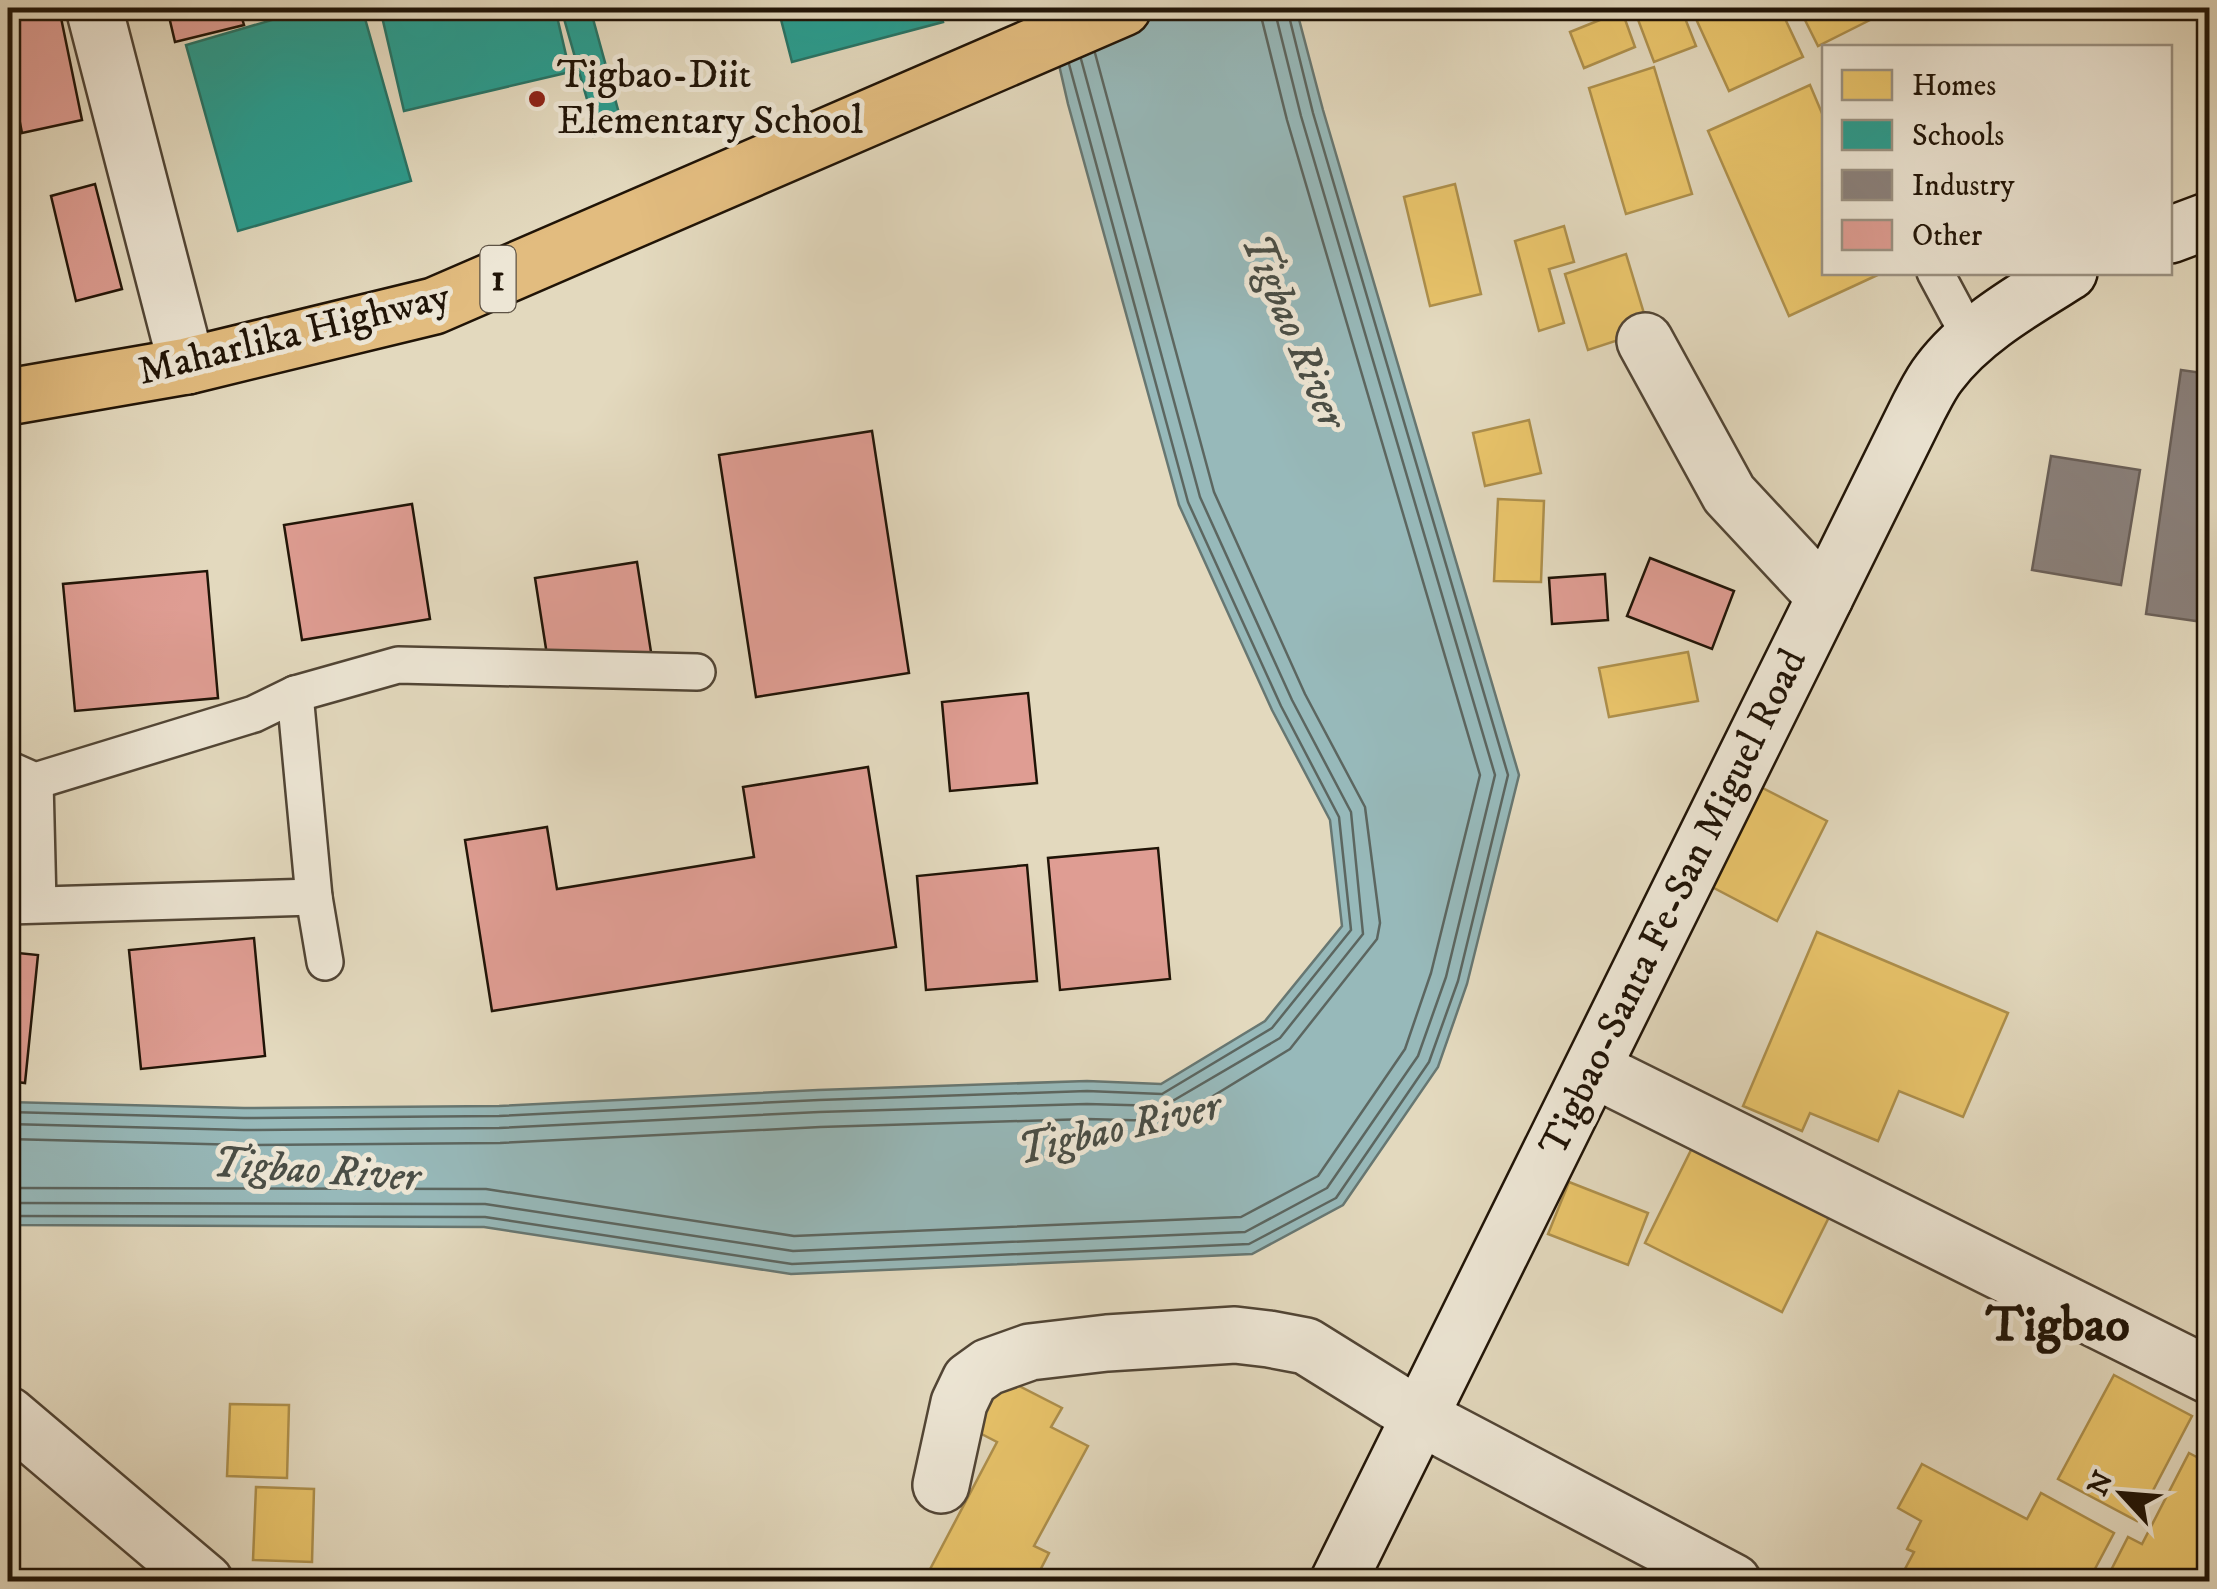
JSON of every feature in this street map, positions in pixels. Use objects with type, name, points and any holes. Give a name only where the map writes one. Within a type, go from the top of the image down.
[{"type":"highway","name":"Maharlika Highway","points":[[8,398],[187,366],[434,306],[1123,8]]},
{"type":"street","points":[[94,8],[187,366]]},
{"type":"street","points":[[2172,234],[2210,220]]},
{"type":"street","name":"Tigbao-Santa Fe-San Miguel Road","points":[[1338,1582],[1918,407],[1939,372],[1972,340],[2014,306],[2064,275]]},
{"type":"street","points":[[1645,341],[1729,494],[1825,597]]},
{"type":"street","points":[[1592,1069],[2210,1376]]},
{"type":"street","points":[[941,1484],[959,1403],[970,1380],[988,1367],[1030,1352],[1235,1335],[1269,1339],[1306,1346],[1420,1417],[1733,1582]]},
{"type":"street","points":[[8,1415],[204,1582]]},
{"type":"lane","points":[[1937,275],[1972,340]]},
{"type":"lane","points":[[314,897],[23,905],[21,775],[254,714],[296,694],[398,665],[696,672]]},
{"type":"lane","points":[[296,694],[314,897],[325,962]]},
{"type":"water","name":"Tigbao River","points":[[1046,8],[1296,8],[1519,775],[1467,984],[1438,1067],[1343,1205],[1252,1254],[791,1274],[484,1227],[8,1225],[8,1102],[244,1108],[499,1106],[1087,1081],[1161,1084],[1265,1021],[1342,926],[1330,820],[1272,710],[1179,505],[1068,104]]},
{"type":"building: Homes","points":[[1681,8],[1696,46],[1654,62],[1634,9]]},
{"type":"building: Homes","points":[[1691,8],[1780,8],[1803,57],[1729,91]]},
{"type":"building: Homes","points":[[1799,8],[1867,8],[1872,19],[1818,46]]},
{"type":"building: Homes","points":[[1622,11],[1635,47],[1584,68],[1570,32]]},
{"type":"building: Homes","points":[[1654,67],[1692,194],[1626,214],[1589,88]]},
{"type":"building: Homes","points":[[1810,85],[1822,113],[1822,275],[1878,275],[1789,316],[1708,131]]},
{"type":"building: Homes","points":[[1455,184],[1481,294],[1430,306],[1404,197]]},
{"type":"building: Homes","points":[[1564,226],[1574,262],[1549,269],[1564,323],[1539,331],[1515,241]]},
{"type":"building: Homes","points":[[1626,254],[1649,330],[1588,350],[1565,274]]},
{"type":"building: Homes","points":[[1529,420],[1541,473],[1485,486],[1473,433]]},
{"type":"building: Homes","points":[[1498,499],[1544,501],[1541,582],[1494,581]]},
{"type":"building: Homes","points":[[1688,652],[1698,701],[1609,717],[1599,668]]},
{"type":"building: Homes","points":[[1743,778],[1827,821],[1777,921],[1693,877]]},
{"type":"building: Homes","points":[[1817,932],[2008,1013],[1963,1117],[1899,1091],[1878,1141],[1810,1113],[1802,1131],[1743,1106]]},
{"type":"building: Homes","points":[[1698,1136],[1835,1205],[1782,1312],[1645,1243]]},
{"type":"building: Homes","points":[[1569,1182],[1648,1213],[1628,1265],[1548,1234]]},
{"type":"building: Homes","points":[[996,1374],[1062,1408],[1051,1427],[1088,1446],[1034,1546],[1049,1553],[1034,1582],[940,1582],[927,1575],[997,1442],[968,1427]]},
{"type":"building: Homes","points":[[2114,1375],[2192,1416],[2137,1521],[2058,1479]]},
{"type":"building: Homes","points":[[230,1404],[289,1405],[287,1478],[227,1476]]},
{"type":"building: Homes","points":[[2189,1453],[2210,1464],[2210,1582],[2105,1582],[2128,1537],[2142,1544]]},
{"type":"building: Homes","points":[[1922,1464],[2027,1519],[2041,1493],[2114,1533],[2088,1582],[1898,1582],[1914,1552],[1907,1549],[1921,1521],[1898,1508]]},
{"type":"building: Homes","points":[[256,1487],[314,1489],[312,1562],[253,1560]]},
{"type":"building: Schools","points":[[313,8],[362,8],[411,181],[238,231],[186,45]]},
{"type":"building: Schools","points":[[380,8],[555,8],[570,72],[404,111]]},
{"type":"building: Schools","points":[[561,8],[590,8],[620,117],[594,136],[594,124]]},
{"type":"building: Schools","points":[[778,8],[939,8],[943,22],[792,62]]},
{"type":"building: Industry","points":[[2181,370],[2210,374],[2210,623],[2146,614]]},
{"type":"building: Industry","points":[[2051,456],[2140,470],[2121,585],[2032,570]]},
{"type":"building: Other","points":[[8,8],[59,8],[82,120],[22,133],[8,62]]},
{"type":"building: Other","points":[[167,8],[239,8],[244,25],[175,42]]},
{"type":"building: Other","points":[[95,184],[122,289],[76,301],[51,196]]},
{"type":"building: Other","points":[[872,431],[909,673],[756,697],[719,455]]},
{"type":"building: Other","points":[[412,504],[430,619],[302,640],[284,525]]},
{"type":"building: Other","points":[[1650,558],[1734,591],[1712,649],[1627,616]]},
{"type":"building: Other","points":[[637,562],[651,652],[549,668],[535,578]]},
{"type":"building: Other","points":[[207,571],[218,698],[75,711],[63,584]]},
{"type":"building: Other","points":[[1605,574],[1608,620],[1552,624],[1549,578]]},
{"type":"building: Other","points":[[1028,693],[1037,783],[950,791],[942,702]]},
{"type":"building: Other","points":[[868,767],[896,947],[492,1011],[465,840],[547,827],[557,889],[754,857],[743,787]]},
{"type":"building: Other","points":[[1158,848],[1170,979],[1060,990],[1048,858]]},
{"type":"building: Other","points":[[1027,865],[1037,981],[926,990],[917,876]]},
{"type":"building: Other","points":[[254,938],[265,1056],[141,1069],[129,950]]},
{"type":"building: Other","points":[[8,952],[38,955],[25,1083],[8,1081]]},
{"type":"place","name":"Tigbao-Diit Elementary School","points":[[537,99]]},
{"type":"district","name":"Tigbao","points":[[2058,1325]]}]
